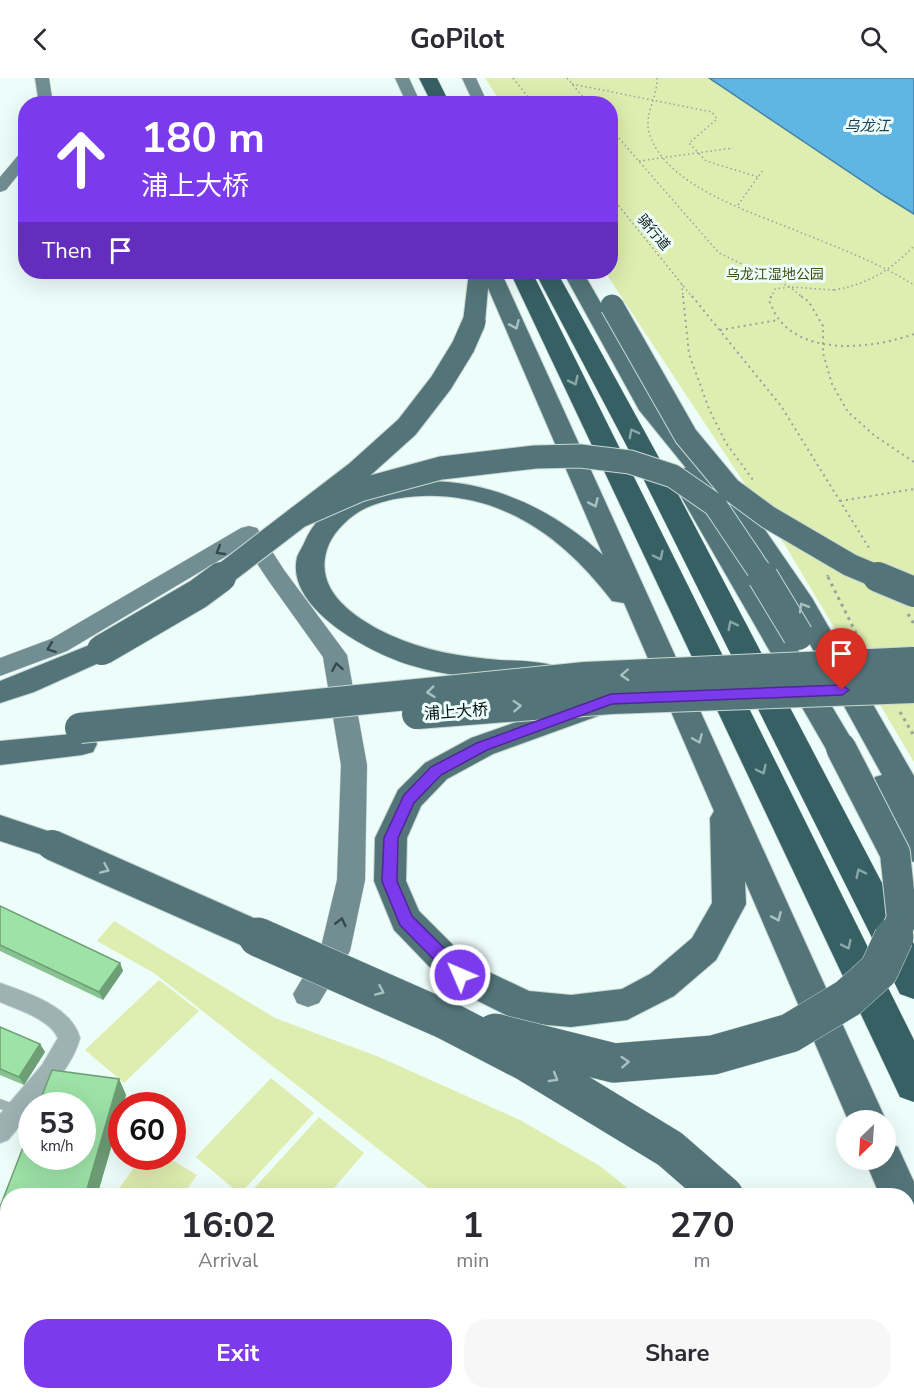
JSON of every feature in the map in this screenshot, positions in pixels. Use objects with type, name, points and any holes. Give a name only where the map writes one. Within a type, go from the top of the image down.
[{"type":"highway","points":[[428,78],[449,96]]},
{"type":"highway","points":[[524,279],[914,1083]]},
{"type":"highway","points":[[550,279],[645,456],[914,982]]},
{"type":"main road","points":[[0,692],[24,685],[102,650],[198,594],[357,472],[407,427],[441,383],[463,347],[474,322],[478,279]]},
{"type":"main road","points":[[494,279],[863,1110]]},
{"type":"main road","points":[[446,1020],[614,1062],[713,1055],[790,1033],[848,998],[879,970],[902,919],[895,853],[861,783],[667,451],[635,384],[577,279]]},
{"type":"main road","points":[[591,279],[612,306],[686,436],[730,489],[768,517],[909,599]]},
{"type":"main road","points":[[635,384],[672,438],[743,517],[802,605],[914,804]]},
{"type":"main road","points":[[298,517],[360,490],[441,468],[535,457],[580,456],[630,462],[673,477],[715,505],[747,550],[894,800],[914,849]]},
{"type":"main road","points":[[585,677],[456,665],[418,657],[387,646],[351,626],[322,601],[309,571],[312,547],[332,519],[359,501],[402,489],[453,490],[482,495],[531,513],[565,534],[602,567],[662,654]]},
{"type":"main road","points":[[0,734],[81,736],[585,677],[914,662]]},
{"type":"main road","name":"浦上大桥","points":[[0,753],[81,736],[233,728],[611,699],[914,688]]},
{"type":"main road","points":[[611,699],[482,746],[436,771],[409,799],[391,838],[390,881],[406,920],[460,975],[525,1007],[571,1011],[627,1004],[662,985],[704,949],[729,904],[725,804]]},
{"type":"main road","points":[[0,828],[52,845],[446,1020],[527,1062],[612,1112],[670,1149],[715,1188]]},
{"type":"main road","points":[[888,1170],[896,1188]]},
{"type":"street","points":[[42,78],[45,96]]},
{"type":"street","points":[[402,78],[410,96]]},
{"type":"street","points":[[469,78],[478,96]]},
{"type":"street","points":[[0,187],[18,165]]},
{"type":"street","points":[[0,667],[59,645],[249,533],[276,575],[334,655],[354,765],[351,880],[334,951],[308,994]]},
{"type":"street","points":[[0,992],[52,1017],[69,1032],[69,1040],[56,1063],[8,1107],[0,1132]]},
{"type":"path","points":[[513,78],[528,96]]},
{"type":"path","points":[[567,78],[582,96]]},
{"type":"path","points":[[657,78],[658,85],[646,120],[647,126],[654,144],[665,159],[694,184],[738,206],[898,275],[914,285]]},
{"type":"path","points":[[572,84],[712,112],[717,119],[689,143],[706,161],[758,177]]},
{"type":"path","points":[[618,137],[719,253],[790,287],[809,302],[823,326],[823,353],[832,384],[848,412],[875,436],[914,462]]},
{"type":"path","points":[[639,161],[733,148]]},
{"type":"path","points":[[738,206],[763,170]]},
{"type":"path","name":"骑行道","points":[[618,205],[781,406],[876,558]]},
{"type":"path","points":[[914,246],[895,267],[877,279],[853,287],[834,290],[790,287],[775,289],[769,301],[774,315],[784,327],[823,343],[877,346],[914,334]]},
{"type":"path","points":[[720,330],[778,320]]},
{"type":"path","points":[[840,501],[914,489]]},
{"type":"path","points":[[909,599],[914,624]]},
{"type":"green space","name":"乌龙江湿地公园","points":[[485,78],[733,78],[914,198],[914,762],[785,545],[610,279],[618,279],[618,96],[497,96]]},
{"type":"green space","points":[[114,921],[275,1018],[379,1057],[520,1120],[600,1166],[627,1188],[428,1188],[154,973],[97,941]]},
{"type":"green space","points":[[159,980],[199,1011],[124,1083],[85,1050]]},
{"type":"green space","points":[[271,1078],[314,1113],[245,1188],[233,1188],[196,1157]]},
{"type":"green space","points":[[319,1117],[364,1153],[334,1188],[254,1188]]},
{"type":"green space","points":[[186,1168],[197,1175],[188,1188],[119,1188],[132,1170]]},
{"type":"water","name":"乌龙江","points":[[709,78],[914,78],[914,214],[885,196]]},
{"type":"building","points":[[0,906],[120,963],[99,992],[0,945]]},
{"type":"building","points":[[0,1027],[40,1044],[19,1077],[0,1069]]},
{"type":"building","points":[[52,1070],[119,1079],[115,1092],[108,1092],[108,1117],[96,1158],[96,1092],[43,1092]]},
{"type":"building","points":[[18,1160],[18,1170],[93,1170],[87,1188],[7,1188]]},
{"type":"route","points":[[460,975],[406,920],[390,881],[391,838],[409,799],[436,771],[482,746],[611,699],[842,690]]}]
